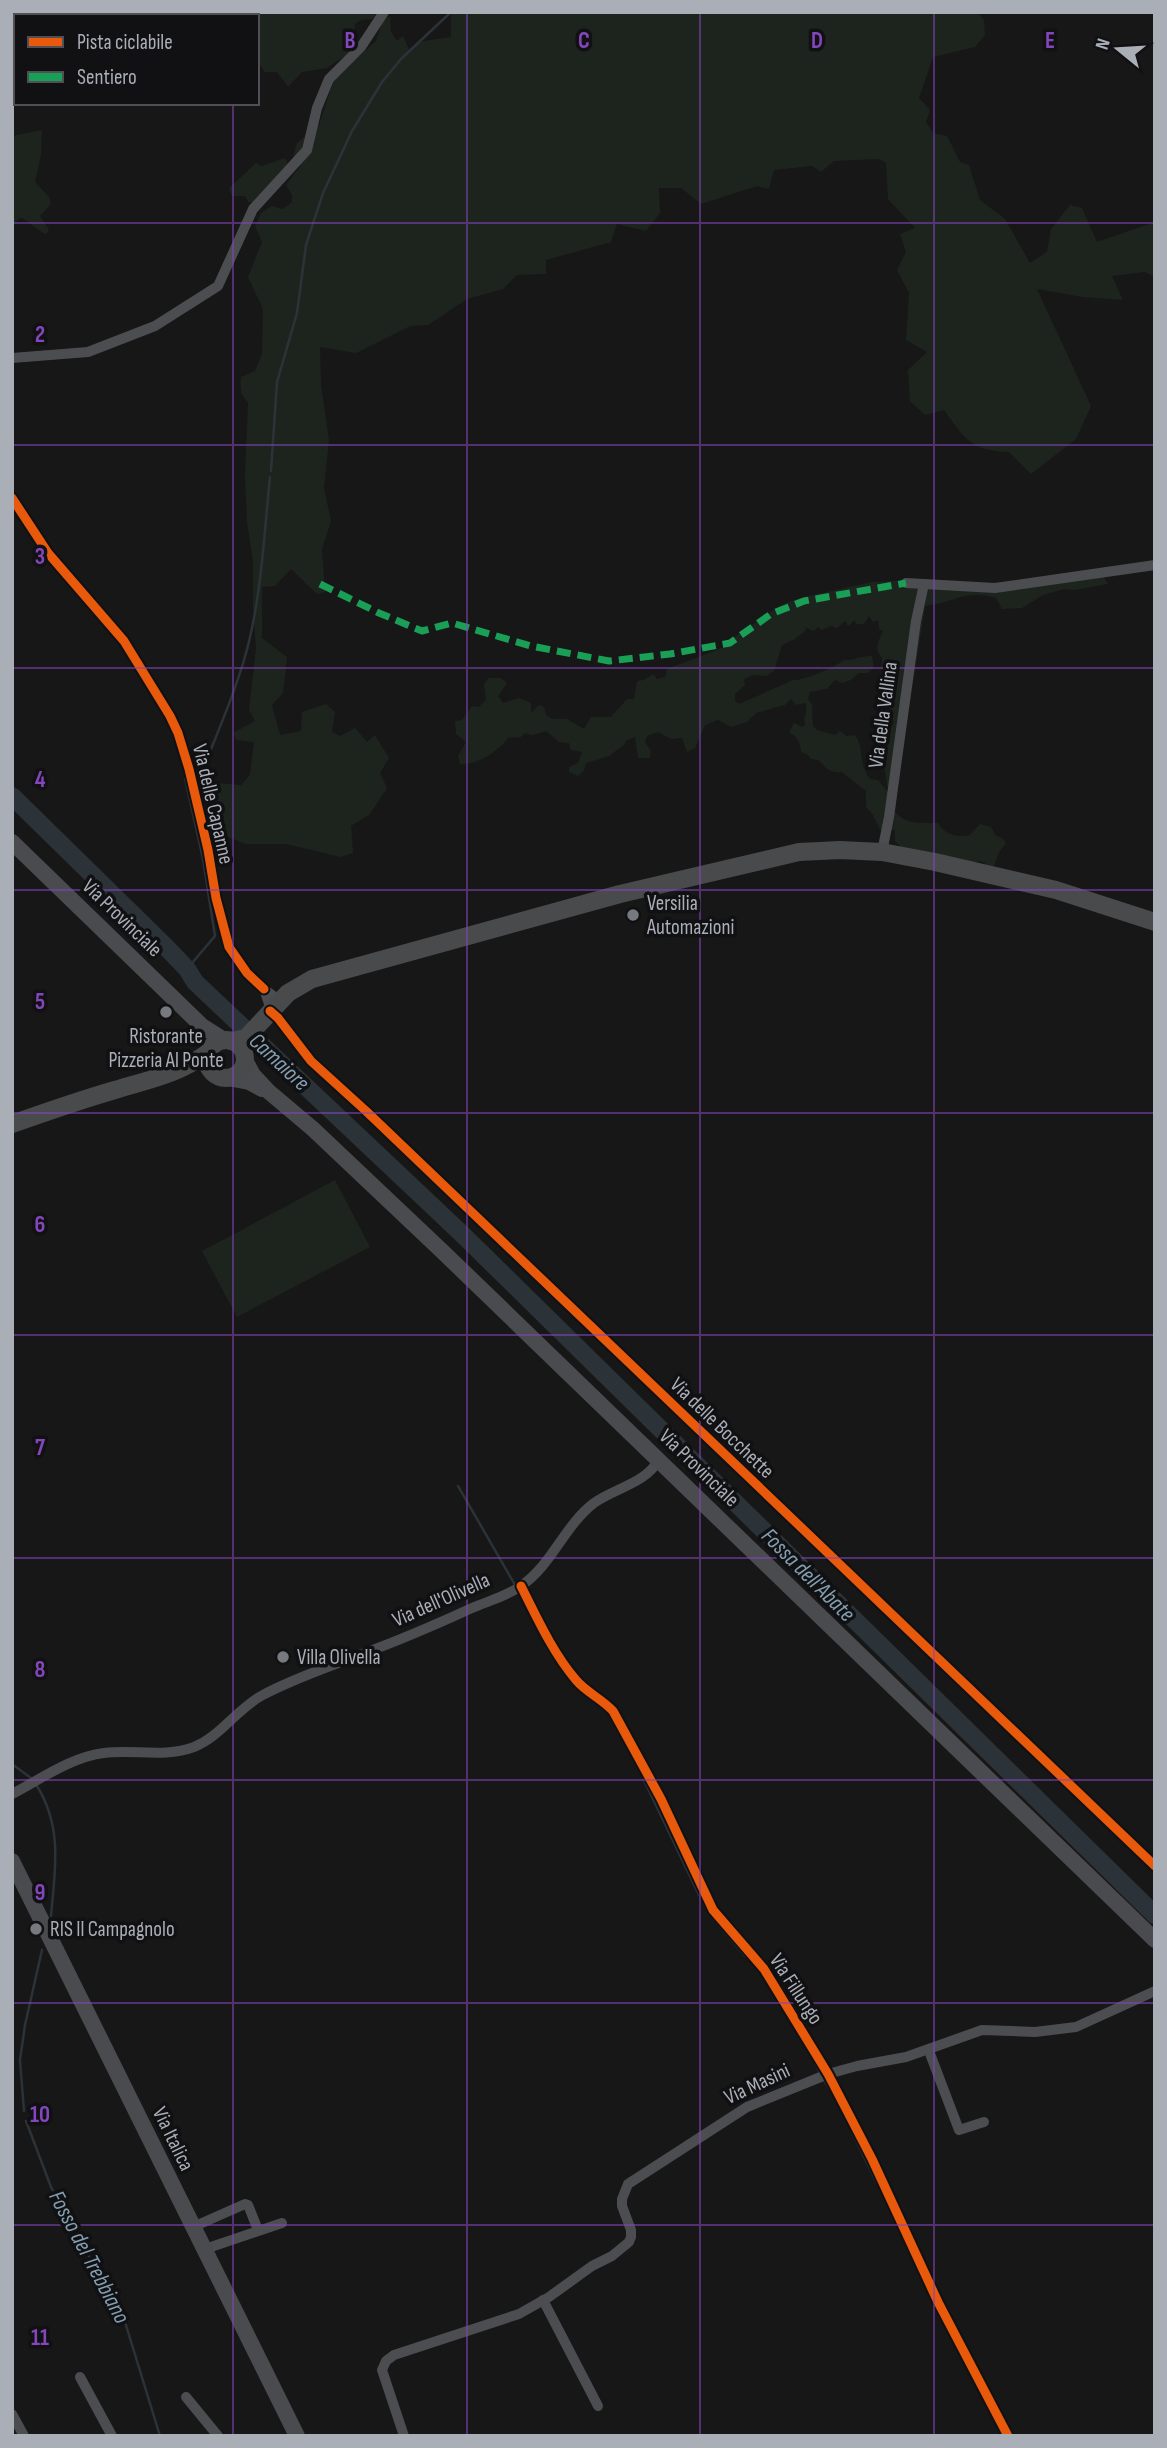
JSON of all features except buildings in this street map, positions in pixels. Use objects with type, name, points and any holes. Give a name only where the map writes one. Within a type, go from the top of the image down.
[{"type":"main road","name":"Via Provinciale","points":[[12,842],[202,1026],[230,1047],[268,1091],[313,1129],[659,1459],[1155,1940]]},
{"type":"main road","points":[[222,1076],[208,1062],[230,1047],[292,989],[312,979],[620,894],[799,852],[882,852],[1056,890],[1155,922]]},
{"type":"main road","points":[[12,1124],[113,1090],[172,1074],[230,1047]]},
{"type":"main road","points":[[172,1074],[238,1074],[230,1047]]},
{"type":"main road","name":"Via Provinciale","points":[[222,1076],[250,1082],[268,1091]]},
{"type":"main road","name":"Via Italica","points":[[12,1861],[297,2436]]},
{"type":"street","points":[[12,358],[88,352],[155,326],[218,286],[253,209],[307,150],[317,108],[329,79],[361,47],[384,12]]},
{"type":"street","name":"Via delle Capanne","points":[[12,498],[48,553],[124,641],[170,716],[178,733],[188,769],[229,947],[247,973],[264,989],[272,1009]]},
{"type":"street","points":[[906,583],[995,588],[1155,565]]},
{"type":"street","name":"Via della Vallina","points":[[882,852],[916,621],[924,584]]},
{"type":"street","name":"Via delle Bocchette","points":[[272,1009],[323,1074],[366,1111],[1155,1866]]},
{"type":"street","name":"Via dell'Olivella","points":[[12,1794],[72,1762],[88,1757],[106,1753],[155,1754],[190,1748],[226,1727],[260,1696],[306,1675],[414,1634],[521,1586],[541,1566],[569,1528],[593,1504],[648,1475],[659,1459]]},
{"type":"street","name":"Via Fillungo","points":[[521,1586],[542,1628],[578,1682],[613,1712],[661,1799],[713,1910],[764,1969],[828,2074],[872,2159],[939,2302],[1008,2436]]},
{"type":"street","name":"Via Masini","points":[[404,2436],[382,2370],[386,2361],[394,2354],[519,2314],[612,2256],[629,2242],[631,2230],[622,2206],[628,2184],[747,2107],[828,2074],[929,2050],[982,2030],[1035,2032],[1076,2027],[1155,1991]]},
{"type":"street","points":[[929,2050],[958,2130],[984,2122]]},
{"type":"street","points":[[193,2227],[246,2204],[258,2230]]},
{"type":"street","points":[[205,2249],[282,2223]]},
{"type":"street","points":[[543,2300],[598,2406]]},
{"type":"street","points":[[80,2377],[112,2436]]},
{"type":"street","points":[[186,2397],[218,2436]]},
{"type":"street","points":[[12,2414],[24,2436]]},
{"type":"shaded area","points":[[12,12],[68,12],[14,14],[12,28]]},
{"type":"shaded area","points":[[378,12],[373,19],[361,20],[355,24],[354,46],[346,55],[327,68],[302,72],[288,87],[277,72],[265,72],[259,64],[259,14],[236,14]]},
{"type":"shaded area","points":[[451,12],[977,12],[984,20],[985,35],[975,47],[933,57],[919,98],[930,110],[926,122],[933,133],[947,136],[960,162],[969,165],[980,200],[1005,219],[1030,263],[1047,252],[1051,229],[1070,205],[1082,208],[1097,242],[1155,222],[1155,277],[1145,272],[1112,276],[1123,300],[1037,289],[1091,406],[1076,439],[1031,474],[1009,452],[986,449],[970,442],[944,410],[925,415],[910,401],[908,370],[927,352],[906,340],[909,293],[897,270],[906,252],[900,234],[915,228],[888,199],[886,163],[879,159],[834,161],[821,172],[812,166],[774,170],[769,189],[757,186],[701,204],[681,188],[659,188],[660,213],[646,231],[617,224],[611,242],[546,260],[546,274],[517,275],[503,289],[467,299],[428,325],[410,326],[356,353],[320,347],[321,384],[329,440],[324,488],[331,521],[322,549],[325,592],[317,594],[291,569],[275,586],[262,587],[262,638],[287,657],[283,693],[272,705],[280,735],[301,731],[302,712],[326,704],[335,712],[332,732],[340,736],[355,728],[367,742],[375,735],[389,758],[380,773],[387,788],[370,814],[351,826],[353,853],[340,857],[287,844],[245,844],[210,829],[208,805],[201,800],[201,790],[216,783],[241,785],[250,775],[254,742],[236,740],[233,733],[255,721],[249,710],[256,648],[253,562],[247,523],[245,476],[248,402],[242,394],[241,377],[255,371],[262,354],[263,309],[248,277],[262,242],[255,226],[261,213],[272,206],[283,209],[292,202],[292,195],[286,185],[301,165],[293,156],[297,143],[319,125],[335,77],[376,41],[384,18],[390,17],[391,32],[397,41],[403,36],[410,52],[417,42],[451,37]]},
{"type":"shaded area","points":[[42,130],[41,155],[35,182],[49,197],[51,204],[40,216],[49,230],[46,234],[20,218],[12,225],[12,136]]},
{"type":"shaded area","points":[[285,158],[288,175],[255,202],[248,202],[245,196],[232,196],[229,188],[256,163],[262,166]]},
{"type":"shaded area","points":[[1100,571],[1108,584],[1075,590],[1064,589],[1043,595],[1022,608],[1002,609],[996,598],[980,595],[925,606],[895,812],[909,821],[938,823],[948,833],[956,836],[970,835],[980,824],[991,827],[996,836],[1006,843],[994,866],[988,869],[985,863],[980,861],[967,864],[902,848],[895,841],[895,830],[880,830],[866,807],[866,791],[842,772],[831,771],[818,760],[801,752],[798,740],[789,732],[794,723],[802,727],[805,725],[806,703],[796,705],[791,699],[785,705],[756,713],[747,722],[731,727],[718,720],[705,725],[695,748],[687,752],[682,738],[671,739],[658,732],[647,736],[645,742],[651,751],[650,758],[638,758],[635,737],[625,741],[625,744],[609,756],[586,763],[584,771],[578,776],[569,772],[569,767],[578,763],[582,752],[571,750],[569,743],[559,742],[546,731],[508,738],[487,757],[473,763],[460,764],[458,756],[466,742],[456,734],[455,721],[462,720],[472,706],[479,707],[486,699],[484,684],[489,678],[501,678],[507,683],[498,696],[503,703],[519,698],[531,703],[531,713],[539,705],[544,707],[546,715],[552,719],[567,719],[584,729],[591,717],[611,717],[627,699],[634,699],[637,681],[653,674],[657,679],[665,677],[667,669],[735,643],[733,638],[781,605],[800,598],[872,582],[916,580],[995,586]],"holes":[[[869,616],[873,622],[878,620],[879,629],[883,631],[877,648],[882,658],[881,668],[893,675],[890,705],[894,722],[884,739],[882,751],[886,756],[884,764],[888,792],[878,780],[870,779],[866,773],[855,735],[847,736],[840,731],[835,735],[817,730],[813,726],[812,705],[808,699],[810,692],[827,689],[835,680],[842,683],[859,673],[868,673],[874,667],[872,656],[844,660],[819,673],[793,680],[739,704],[735,701],[735,694],[745,685],[744,679],[753,675],[767,676],[774,671],[782,645],[795,639],[806,630],[805,627],[814,631],[818,627],[822,630],[831,626],[837,628],[845,621],[848,626],[855,620],[856,624],[864,624]]]},
{"type":"shaded area","points":[[335,1180],[370,1247],[237,1317],[202,1251]]},
{"type":"waterway","points":[[271,471],[277,382],[297,313],[306,245],[323,193],[352,131],[382,82],[401,59],[451,12]]},
{"type":"waterway","points":[[193,775],[202,771],[235,688],[250,638],[261,569],[270,477]]},
{"type":"waterway","points":[[187,777],[185,778],[203,859],[215,936],[187,969]]},
{"type":"waterway","name":"Fossa dell'Abate","points":[[12,796],[168,949],[195,982],[462,1234],[1155,1915]]},
{"type":"waterway","points":[[458,1486],[515,1585]]},
{"type":"waterway","name":"Fosso del Trebbiano","points":[[12,1764],[31,1778]]},
{"type":"waterway","points":[[643,1778],[699,1895]]},
{"type":"waterway","name":"Fosso del Trebbiano","points":[[37,1786],[51,1818],[54,1833],[55,1866],[51,1916]]},
{"type":"waterway","points":[[713,1918],[745,1956]]},
{"type":"waterway","name":"Fosso del Trebbiano","points":[[24,2111],[20,2060],[42,1950]]},
{"type":"waterway","points":[[814,2060],[820,2073]]},
{"type":"waterway","points":[[824,2080],[831,2091]]},
{"type":"waterway","name":"Fosso del Trebbiano","points":[[26,2121],[51,2187],[125,2322],[160,2436]]},
{"type":"waterway","points":[[851,2130],[877,2183]]},
{"type":"marked path","points":[[320,584],[422,631],[452,623],[531,646],[609,661],[730,643],[771,614],[804,601],[906,583]]},
{"type":"cycle path","points":[[12,498],[48,553],[124,641],[170,716],[189,769],[229,947],[247,973],[264,989]]},
{"type":"cycle path","points":[[270,1011],[311,1061],[1155,1866]]},
{"type":"cycle path","points":[[521,1586],[546,1635],[568,1670],[580,1684],[613,1711],[661,1799],[713,1910],[764,1969],[828,2074],[872,2159],[938,2302],[1008,2436]]},
{"type":"place","name":"Versilia Automazioni","points":[[633,915]]},
{"type":"place","name":"Ristorante Pizzeria Al Ponte","points":[[166,1012]]},
{"type":"place","name":"Villa Olivella","points":[[283,1657]]},
{"type":"place","name":"RIS Il Campagnolo","points":[[36,1929]]},
{"type":"water label","name":"Camaiore","points":[[279,1062]]}]
